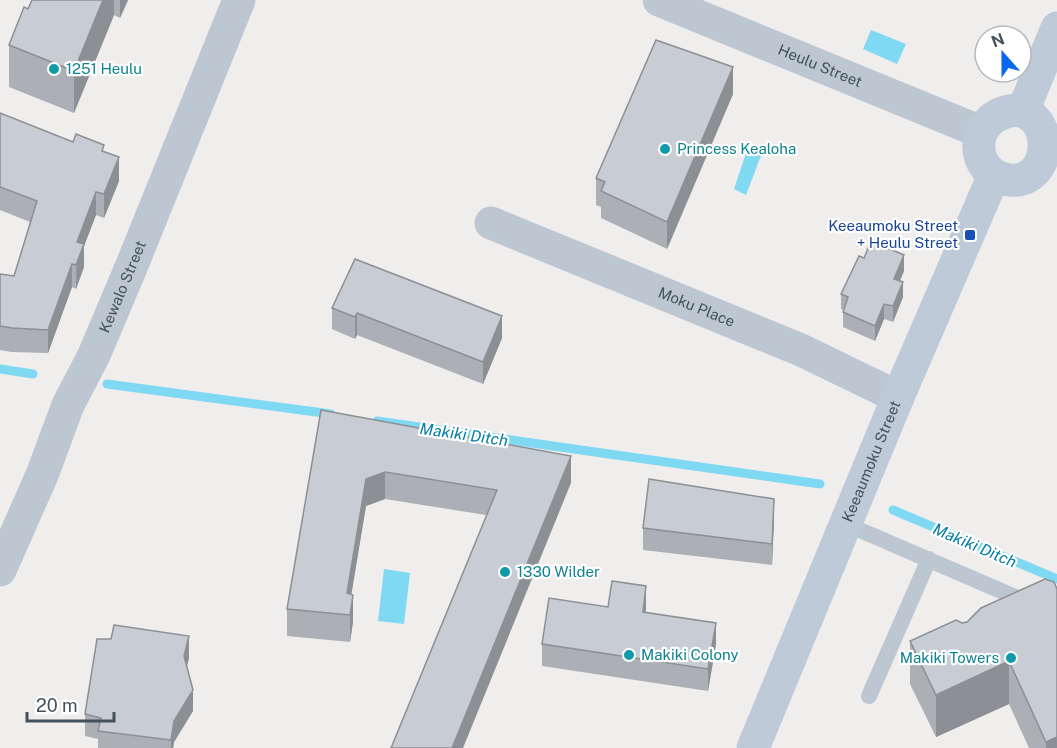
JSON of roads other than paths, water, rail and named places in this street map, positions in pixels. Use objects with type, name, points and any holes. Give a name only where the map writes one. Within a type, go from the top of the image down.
[{"type":"street","name":"Kewalo Street","points":[[0,570],[42,475],[68,405],[94,355],[132,265],[239,0]]},
{"type":"street","name":"Heulu Street","points":[[659,0],[981,132]]},
{"type":"street","points":[[1023,111],[1057,28]]},
{"type":"street","points":[[1006,111],[1023,111],[1041,127],[1050,161],[1020,179],[1009,180],[994,175],[984,164],[979,143],[981,132],[987,122],[1006,111]]},
{"type":"street","name":"Keeaumoku Street","points":[[753,748],[898,397],[994,175]]},
{"type":"street","name":"Moku Place","points":[[491,223],[801,350],[898,397]]},
{"type":"lane","points":[[846,524],[1057,615]]},
{"type":"lane","points":[[869,696],[929,559]]},
{"type":"lane","points":[[1000,613],[1015,596]]},
{"type":"water","points":[[871,30],[906,44],[897,64],[863,49]]},
{"type":"water","points":[[748,147],[762,153],[746,195],[734,189]]},
{"type":"water","points":[[384,569],[410,573],[404,624],[378,621]]},
{"type":"waterway","name":"Makiki Ditch","points":[[0,369],[33,374]]},
{"type":"waterway","name":"Makiki Ditch","points":[[107,384],[331,414]]},
{"type":"waterway","name":"Makiki Ditch","points":[[377,421],[820,484]]},
{"type":"waterway","name":"Makiki Ditch","points":[[893,510],[1057,579]]},
{"type":"place","name":"1251 Heulu","points":[[54,69]]},
{"type":"place","name":"Princess Kealoha","points":[[665,149]]},
{"type":"place","name":"Keeaumoku Street + Heulu Street","points":[[970,235]]},
{"type":"place","name":"1330 Wilder","points":[[505,572]]},
{"type":"place","name":"Makiki Colony","points":[[629,655]]},
{"type":"place","name":"Makiki Towers","points":[[1011,658]]}]
